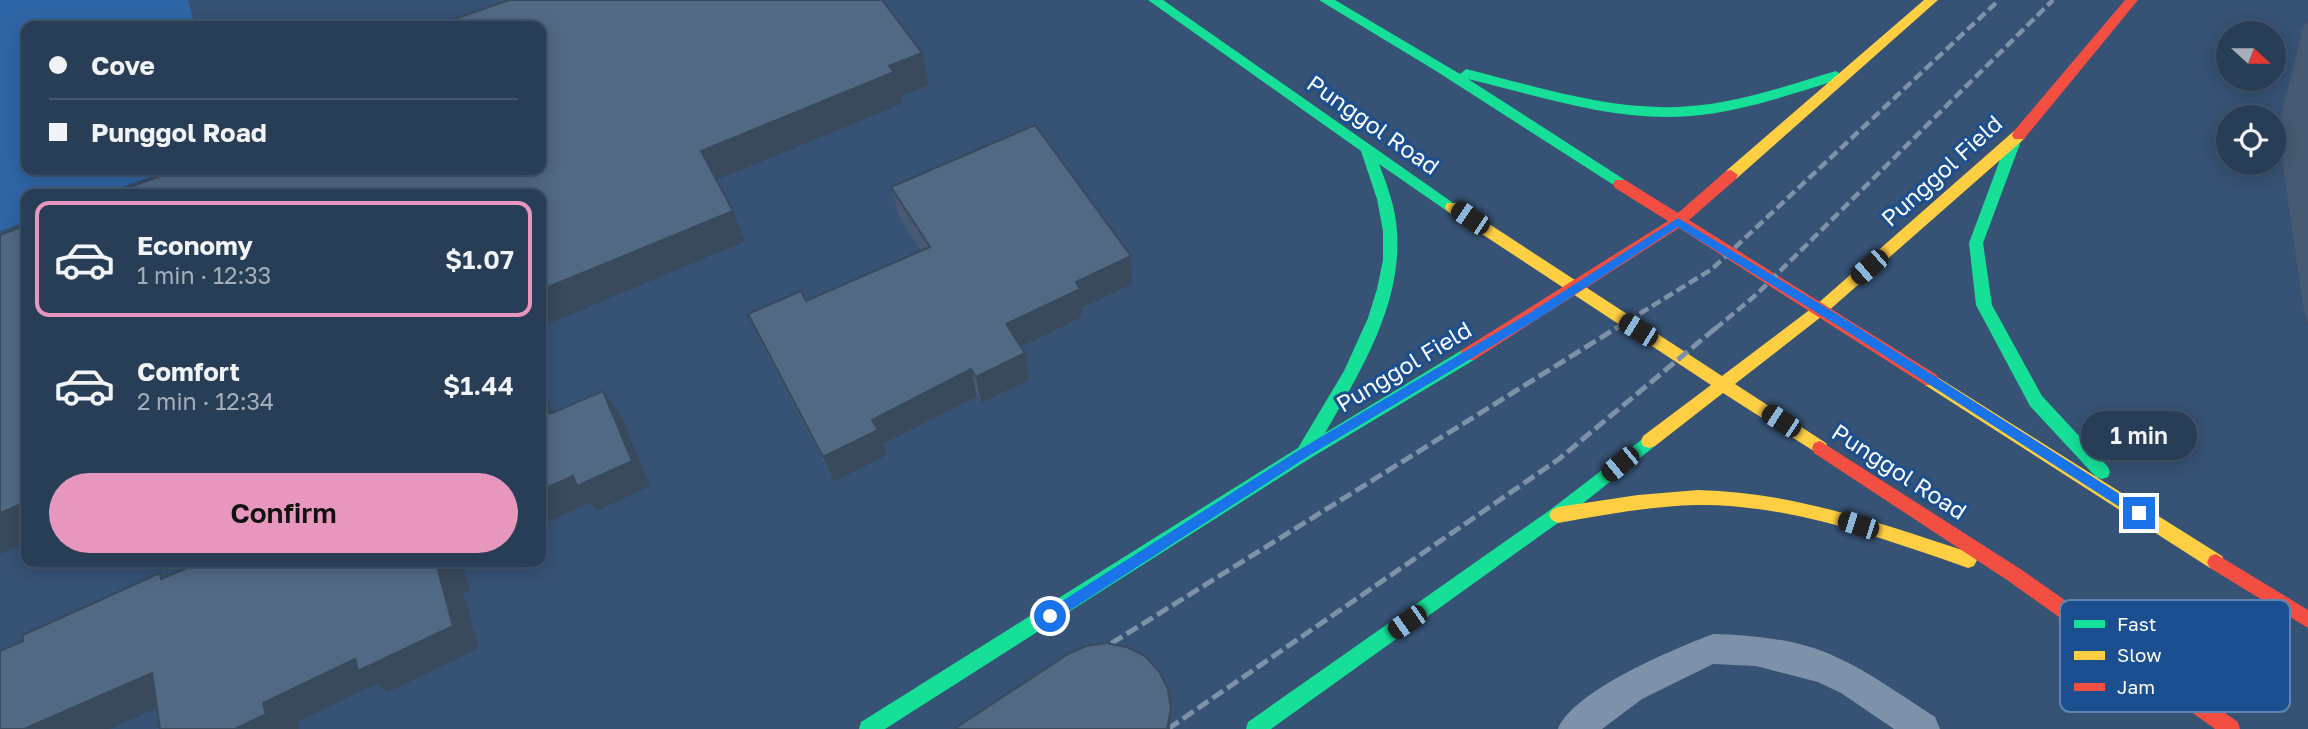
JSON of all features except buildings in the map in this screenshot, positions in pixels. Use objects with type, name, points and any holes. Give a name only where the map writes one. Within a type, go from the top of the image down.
[{"type":"main road","name":"Punggol Road","points":[[1154,0],[1367,149],[1573,288],[1724,384],[2060,607]]},
{"type":"main road","points":[[1325,0],[1441,68],[1678,222],[2276,600]]},
{"type":"main road","name":"Punggol Field","points":[[868,729],[1303,454],[1535,315],[1678,222],[1845,73],[1932,0]]},
{"type":"main road","name":"Punggol Field","points":[[1255,729],[1556,515],[1684,413],[1821,310],[2015,139],[2132,0]]},
{"type":"main road","points":[[1441,68],[1595,104],[1670,111],[1734,104],[1845,73]]},
{"type":"main road","points":[[2015,139],[1976,243],[1984,305],[2036,401],[2139,513]]},
{"type":"main road","points":[[1303,454],[1375,324],[1388,268],[1390,233],[1385,200],[1367,149]]},
{"type":"main road","points":[[1556,515],[1681,498],[1749,501],[1832,516],[2017,576]]},
{"type":"main road","points":[[2290,609],[2308,620]]},
{"type":"main road","name":"Punggol Road","points":[[2207,712],[2231,729]]},
{"type":"lane","points":[[1575,729],[1630,688],[1676,664],[1713,649],[1756,651],[1823,667],[1853,682],[1923,729]]},
{"type":"shaded area","points":[[0,0],[188,0],[194,21],[21,21],[21,175],[155,175],[116,189],[21,189],[21,224],[0,231]]},
{"type":"railway","points":[[1615,329],[1712,269],[1999,0]]},
{"type":"railway","points":[[1715,329],[1757,294],[2053,0]]},
{"type":"railway","points":[[1096,653],[1618,327]]},
{"type":"railway","points":[[1168,729],[1559,459],[1717,327]]},
{"type":"traffic: fast","points":[[1154,0],[1452,207]]},
{"type":"traffic: fast","points":[[1325,0],[1441,68],[1620,184]]},
{"type":"traffic: fast","points":[[1466,74],[1593,104],[1670,112],[1733,105],[1836,76]]},
{"type":"traffic: fast","points":[[2014,141],[1976,243],[1984,305],[2036,401],[2102,472]]},
{"type":"traffic: fast","points":[[1304,453],[1364,347],[1385,289],[1390,260],[1389,220],[1367,149]]},
{"type":"traffic: fast","points":[[868,729],[1303,454],[1468,355]]},
{"type":"traffic: fast","points":[[1255,729],[1556,515],[1649,441]]},
{"type":"traffic: slow","points":[[1731,175],[1932,0]]},
{"type":"traffic: slow","points":[[1649,441],[1821,309],[2019,135]]},
{"type":"traffic: slow","points":[[1452,207],[1820,448]]},
{"type":"traffic: slow","points":[[1931,380],[2216,562]]},
{"type":"traffic: slow","points":[[1558,515],[1678,498],[1750,501],[1845,520],[1968,560]]},
{"type":"traffic: jam","points":[[2019,135],[2132,0]]},
{"type":"traffic: jam","points":[[1468,355],[1678,222],[1731,175]]},
{"type":"traffic: jam","points":[[1620,184],[1931,380]]},
{"type":"traffic: jam","points":[[1820,448],[2060,607]]},
{"type":"traffic: jam","points":[[2216,562],[2276,600]]},
{"type":"traffic: jam","points":[[2290,609],[2308,620]]},
{"type":"traffic: jam","points":[[2207,712],[2231,729]]},
{"type":"route","points":[[1050,616],[1303,454],[1535,315],[1678,222],[1844,324],[2139,513]]}]
